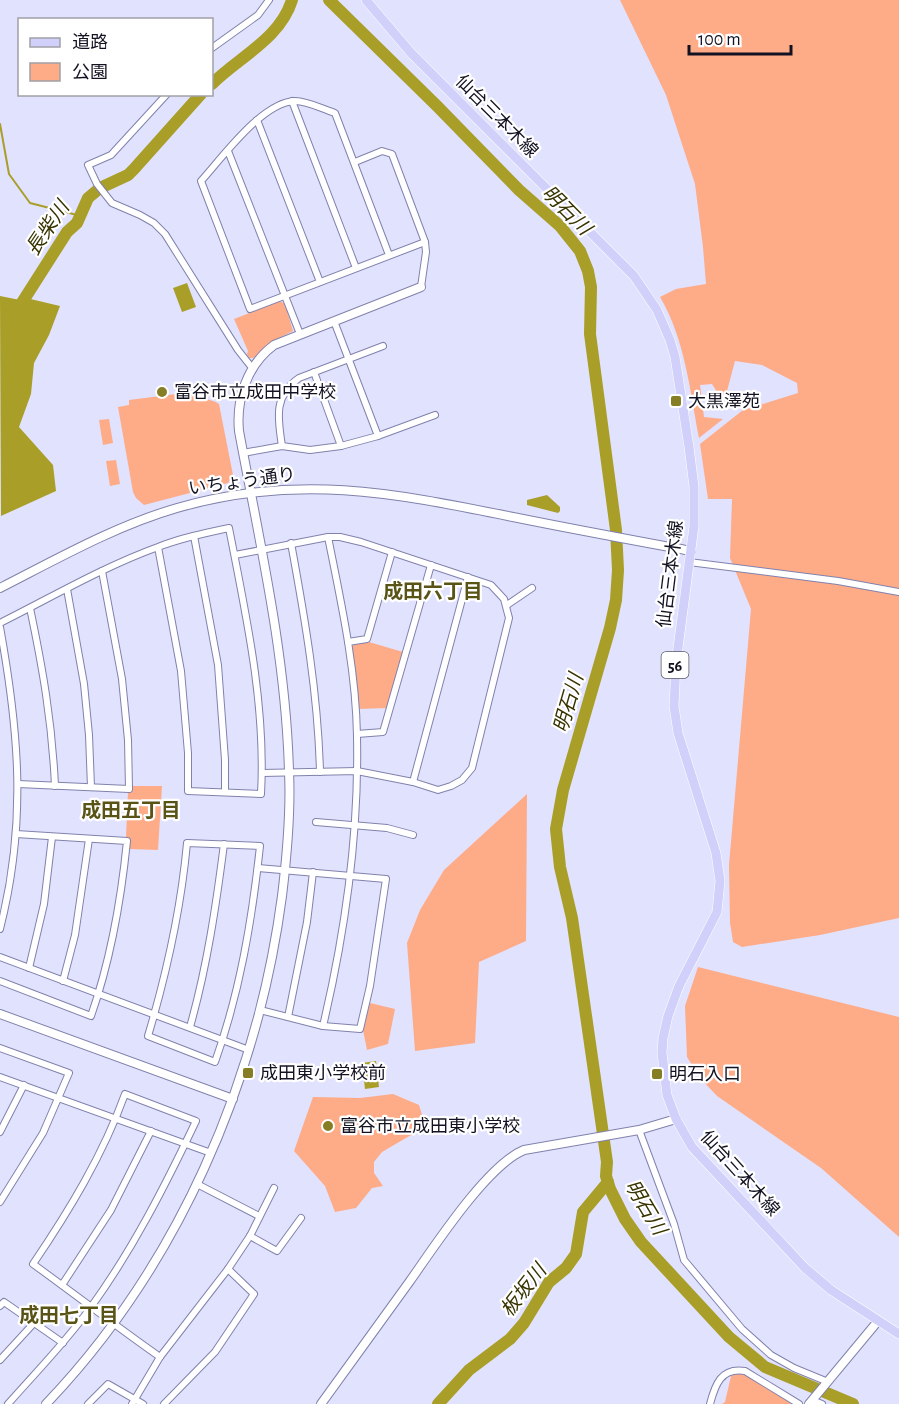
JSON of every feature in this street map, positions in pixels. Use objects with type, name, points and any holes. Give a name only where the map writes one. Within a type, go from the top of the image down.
[{"type":"main road","name":"仙台三本木線","points":[[366,0],[411,53],[634,276],[647,292],[664,325],[675,357],[694,487],[694,526],[676,663],[674,706],[680,742],[716,853],[720,881],[717,912],[679,986],[668,1016],[663,1038],[665,1083],[676,1119],[699,1156],[805,1268],[831,1290],[899,1334]]},
{"type":"street","points":[[213,47],[258,15],[269,0]]},
{"type":"street","points":[[165,96],[111,155],[88,165],[97,184],[112,203],[154,223],[165,234],[238,350],[253,369]]},
{"type":"street","points":[[291,101],[356,268]]},
{"type":"street","points":[[389,255],[335,113],[302,102],[291,101],[266,111],[201,181],[249,309],[425,242]]},
{"type":"street","points":[[257,120],[320,282]]},
{"type":"street","points":[[228,151],[300,334]]},
{"type":"street","points":[[46,1404],[80,1367],[113,1324],[159,1253],[197,1184],[232,1099],[260,1010],[274,945],[285,870],[290,772],[280,656],[237,415],[240,398],[257,360],[267,350],[282,341],[421,287],[426,252],[425,242],[392,154],[382,151],[355,162]]},
{"type":"street","points":[[334,321],[378,436]]},
{"type":"street","points":[[282,446],[277,414],[281,399],[289,385],[299,378],[383,345]]},
{"type":"street","points":[[314,372],[341,446]]},
{"type":"street","points":[[243,453],[282,446],[310,450],[341,446],[378,436],[435,415]]},
{"type":"street","name":"いちょう通り","points":[[0,588],[106,535],[177,508],[250,493],[314,488],[401,495],[691,551]]},
{"type":"street","points":[[0,929],[8,897],[16,834],[18,784],[14,717],[2,652],[0,625],[30,608],[102,571],[158,547],[229,528],[253,661],[262,773],[261,794],[188,791],[188,753],[182,671],[158,547]]},
{"type":"street","points":[[194,536],[218,665],[225,749],[225,792]]},
{"type":"street","points":[[235,555],[328,537],[362,542],[491,585],[507,605],[508,626],[472,768],[462,780],[438,790],[413,782],[357,771],[262,773]]},
{"type":"street","points":[[323,1026],[343,928],[357,771],[357,734],[348,642],[328,537]]},
{"type":"street","points":[[291,543],[311,652],[317,701],[320,771]]},
{"type":"street","points":[[348,642],[367,639],[392,552]]},
{"type":"street","points":[[689,562],[838,581],[899,592]]},
{"type":"street","points":[[357,734],[383,732],[431,565]]},
{"type":"street","points":[[18,784],[129,789],[128,740],[122,679],[102,571]]},
{"type":"street","points":[[413,782],[468,577]]},
{"type":"street","points":[[507,605],[532,588]]},
{"type":"street","points":[[68,589],[84,684],[91,787]]},
{"type":"street","points":[[30,608],[48,698],[53,737],[55,786]]},
{"type":"street","points":[[316,822],[387,828],[413,835]]},
{"type":"street","points":[[0,981],[91,1016],[99,994],[118,917],[127,840],[16,834]]},
{"type":"street","points":[[29,968],[44,904],[52,837]]},
{"type":"street","points":[[63,981],[75,935],[89,839]]},
{"type":"street","points":[[187,843],[224,844],[260,846],[254,907],[238,991],[215,1062],[148,1036],[176,927],[184,881],[187,843]]},
{"type":"street","points":[[190,1027],[203,981],[212,934],[224,844]]},
{"type":"street","points":[[258,868],[386,879],[370,986],[360,1029],[323,1026],[260,1010]]},
{"type":"street","points":[[288,1017],[307,922],[313,872]]},
{"type":"street","points":[[0,957],[249,1050]]},
{"type":"street","points":[[0,1014],[232,1099]]},
{"type":"street","points":[[0,1048],[69,1072],[60,1098],[43,1133],[0,1202]]},
{"type":"street","points":[[0,1077],[211,1153]]},
{"type":"street","points":[[0,1132],[24,1085]]},
{"type":"street","points":[[8,1404],[63,1343],[91,1307],[141,1231],[196,1120],[125,1094],[116,1119],[78,1194],[33,1264],[62,1285],[91,1307],[113,1324],[160,1357]]},
{"type":"street","points":[[321,1404],[451,1223],[501,1164],[524,1150],[639,1130],[676,1119]]},
{"type":"street","points":[[639,1130],[674,1224],[684,1260],[742,1329],[771,1355],[828,1383]]},
{"type":"street","points":[[62,1285],[111,1210],[151,1131]]},
{"type":"street","points":[[197,1184],[259,1216]]},
{"type":"street","points":[[133,1402],[160,1357],[228,1269],[250,1236],[274,1188]]},
{"type":"street","points":[[250,1236],[277,1251],[301,1218]]},
{"type":"street","points":[[164,1404],[215,1352],[254,1294],[228,1269]]},
{"type":"street","points":[[0,1306],[4,1302],[63,1343]]},
{"type":"street","points":[[822,1404],[812,1401],[878,1321]]},
{"type":"street","points":[[0,1360],[34,1323]]},
{"type":"street","points":[[710,1404],[714,1387],[720,1378],[726,1373],[740,1371],[745,1371],[799,1404]]},
{"type":"street","points":[[88,1404],[108,1383],[133,1402],[143,1404]]},
{"type":"green space","points":[[620,0],[899,0],[899,918],[820,935],[742,947],[733,942],[730,923],[729,865],[751,609],[730,558],[732,499],[708,499],[700,444],[743,410],[798,393],[797,383],[762,365],[735,361],[726,395],[719,395],[712,384],[700,385],[704,417],[723,419],[699,438],[681,348],[660,297],[676,289],[706,284],[695,184],[666,95]]},
{"type":"green space","points":[[280,301],[285,304],[293,331],[273,341],[253,358],[249,358],[234,319]]},
{"type":"green space","points":[[192,392],[219,404],[233,475],[228,483],[144,505],[133,492],[118,407],[129,405],[129,400]]},
{"type":"green space","points":[[109,419],[113,443],[103,445],[99,420]]},
{"type":"green space","points":[[116,460],[120,484],[110,486],[106,461]]},
{"type":"green space","points":[[369,642],[403,652],[387,708],[358,709],[351,648],[354,644]]},
{"type":"green space","points":[[132,786],[162,786],[158,850],[129,849],[129,838],[126,837],[128,792],[132,792]]},
{"type":"green space","points":[[527,794],[526,941],[479,962],[475,1043],[415,1051],[407,943],[420,910],[444,870]]},
{"type":"green space","points":[[698,967],[899,1017],[899,1237],[821,1168],[717,1096],[700,1078],[687,1057],[685,1006]]},
{"type":"green space","points":[[370,1003],[395,1009],[388,1044],[367,1050],[363,1030]]},
{"type":"green space","points":[[393,1094],[419,1105],[423,1118],[418,1131],[382,1152],[374,1162],[374,1173],[383,1186],[372,1188],[356,1208],[335,1212],[325,1186],[294,1151],[313,1097],[360,1098]]},
{"type":"green space","points":[[739,1373],[793,1404],[722,1404],[725,1402],[731,1376]]},
{"type":"shaded area","points":[[187,283],[196,307],[182,312],[173,288]]},
{"type":"shaded area","points":[[0,296],[20,300],[22,297],[60,306],[49,335],[34,363],[31,394],[19,427],[53,465],[56,491],[1,516]]},
{"type":"shaded area","points":[[547,495],[560,507],[558,513],[527,505],[527,500]]},
{"type":"shaded area","points":[[376,1061],[379,1087],[365,1089],[362,1063]]},
{"type":"waterway","name":"長柴川","points":[[213,83],[269,37],[286,14],[292,0]]},
{"type":"waterway","name":"明石川","points":[[329,0],[519,190],[560,226],[580,251],[588,271],[591,287],[590,334],[616,530],[618,570],[616,600],[610,628],[563,790],[556,829],[560,867],[572,918],[607,1162],[606,1176],[610,1189],[625,1219],[641,1242],[729,1337],[765,1367],[853,1404]]},
{"type":"waterway","name":"長柴川","points":[[16,312],[67,232],[77,223],[88,198],[100,188],[128,175],[199,96]]},
{"type":"waterway","points":[[0,124],[9,174],[30,203],[81,216]]},
{"type":"waterway","name":"板坂川","points":[[438,1404],[469,1370],[510,1339],[524,1323],[549,1282],[566,1268],[576,1254],[583,1212],[608,1182]]},
{"type":"place","name":"富谷市立成田中学校","points":[[162,392]]},
{"type":"place","name":"大黒澤苑","points":[[676,401]]},
{"type":"place","name":"成田東小学校前","points":[[248,1073]]},
{"type":"place","name":"明石入口","points":[[657,1074]]},
{"type":"place","name":"富谷市立成田東小学校","points":[[328,1126]]},
{"type":"district","name":"成田六丁目","points":[[433,591]]},
{"type":"district","name":"成田五丁目","points":[[131,810]]},
{"type":"district","name":"成田七丁目","points":[[69,1315]]}]
